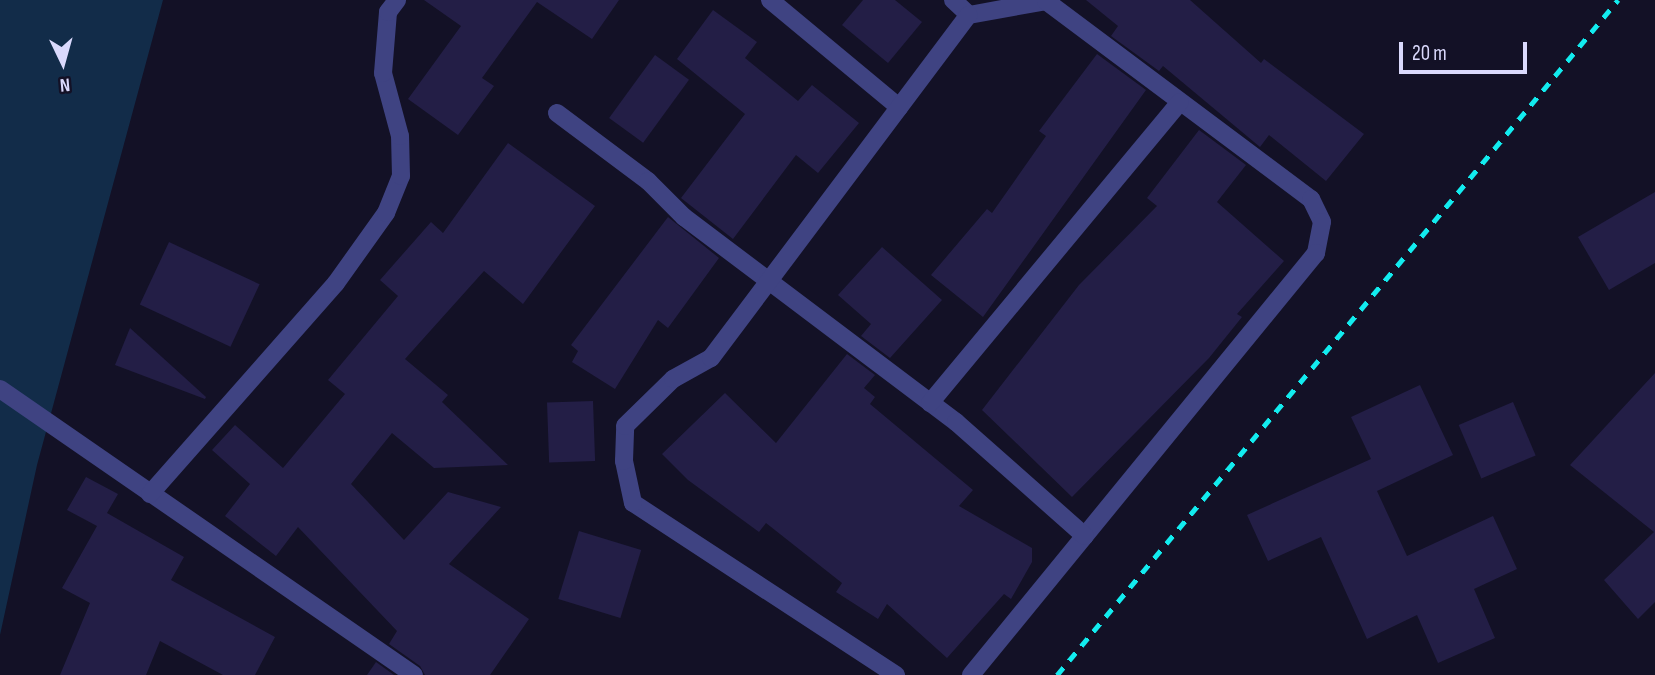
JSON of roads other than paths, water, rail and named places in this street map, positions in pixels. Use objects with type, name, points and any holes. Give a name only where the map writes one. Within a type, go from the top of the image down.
[{"type":"street","points":[[150,494],[336,283],[386,214],[401,176],[400,136],[383,73],[388,12],[397,0]]},
{"type":"street","points":[[770,0],[899,107]]},
{"type":"street","points":[[953,0],[969,15]]},
{"type":"street","points":[[896,675],[633,503],[624,461],[625,426],[673,379],[711,358],[969,15],[1046,1],[1311,199],[1322,222],[1316,253],[971,675]]},
{"type":"street","points":[[930,403],[1180,102]]},
{"type":"street","points":[[557,113],[648,181],[684,217],[771,279],[1001,458],[1085,536]]},
{"type":"street","points":[[0,389],[414,675]]},
{"type":"water","points":[[0,0],[163,0],[37,465],[0,635]]},
{"type":"railway","points":[[1057,675],[1618,0]]}]
